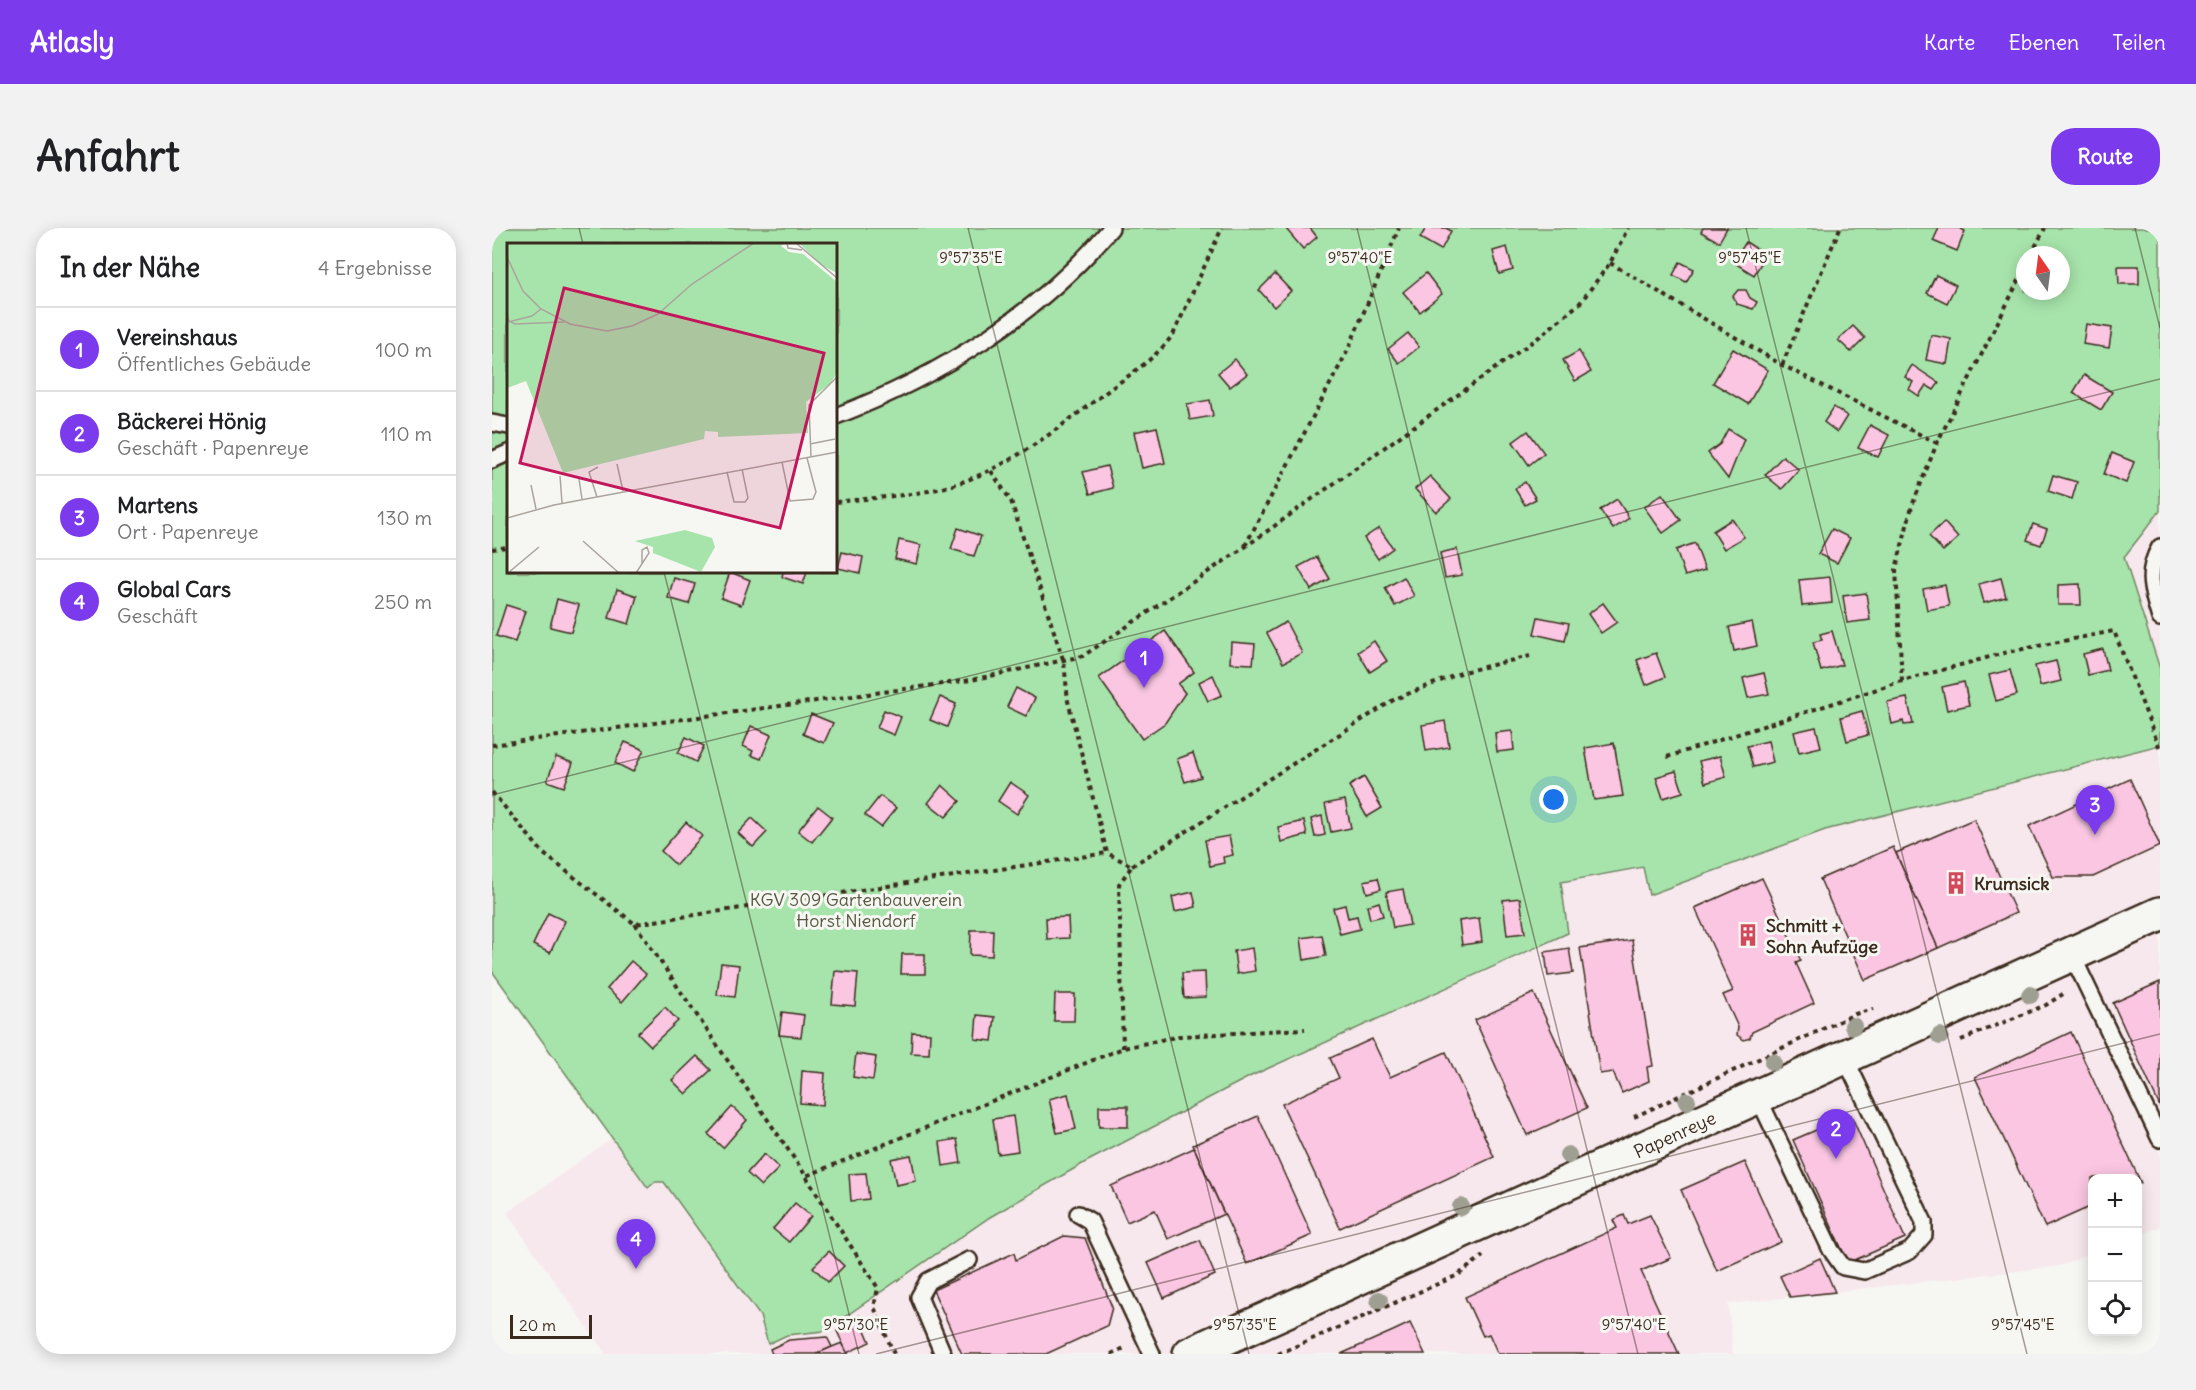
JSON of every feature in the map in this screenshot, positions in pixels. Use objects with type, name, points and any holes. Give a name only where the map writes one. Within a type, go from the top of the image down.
[{"type":"main road","name":"Papenreye","points":[[1190,1354],[2160,914]]},
{"type":"lane","points":[[837,416],[890,395],[960,357],[1044,294],[1098,244],[1111,228]]},
{"type":"lane","points":[[492,423],[507,426]]},
{"type":"lane","points":[[492,460],[507,453]]},
{"type":"lane","points":[[2160,547],[2150,566],[2150,584],[2160,618]]},
{"type":"lane","points":[[2072,954],[2160,1139]]},
{"type":"lane","points":[[1758,1097],[1831,1250],[1843,1267],[1864,1271],[1910,1251],[1924,1235],[1924,1222],[1844,1056]]},
{"type":"lane","points":[[1078,1214],[1090,1221],[1152,1354]]},
{"type":"lane","points":[[943,1354],[919,1297],[928,1281],[969,1260]]},
{"type":"path","points":[[837,502],[959,483],[991,471],[1066,422],[1153,357],[1166,344],[1222,228]]},
{"type":"path","points":[[1245,547],[1348,350],[1399,228]]},
{"type":"path","points":[[492,745],[971,680],[1064,662],[1083,656],[1245,547],[1539,337],[1580,303],[1610,263],[1628,228]]},
{"type":"path","points":[[1782,365],[1840,228]]},
{"type":"path","points":[[2036,246],[2045,228]]},
{"type":"path","points":[[1610,263],[1782,365],[1937,444]]},
{"type":"path","points":[[1902,681],[1896,569],[1912,506],[1937,444],[2016,286]]},
{"type":"path","points":[[991,471],[1011,501],[1064,662],[1068,701],[1107,853]]},
{"type":"path","points":[[492,549],[507,547]]},
{"type":"path","points":[[1667,757],[1902,681],[2008,652],[2114,631],[2160,749]]},
{"type":"path","points":[[1123,1048],[1119,884],[1132,866],[1395,699],[1463,672],[1530,656]]},
{"type":"path","points":[[492,792],[543,854],[634,924],[806,1176],[878,1287],[873,1307],[894,1354]]},
{"type":"path","points":[[634,924],[1107,853],[1132,866]]},
{"type":"path","points":[[806,1176],[1123,1048],[1180,1036],[1305,1029]]},
{"type":"shaded area","points":[[2160,511],[2160,669],[2124,557]]},
{"type":"shaded area","points":[[2160,745],[2160,1227],[2142,1234],[2142,1174],[2088,1174],[2088,1255],[2060,1266],[1728,1304],[1733,1354],[606,1354],[507,1213],[612,1138],[647,1187],[655,1182],[664,1182],[760,1316],[768,1344],[787,1335],[824,1331],[990,1217],[1084,1163],[1251,1076],[1561,882],[1644,867],[1649,895],[1825,830]]},
{"type":"green space","name":"KGV 309 Gartenbauverein Horst Niendorf","points":[[492,228],[2160,228],[2160,511],[2124,557],[2160,669],[2160,745],[1825,830],[1649,895],[1643,867],[1561,882],[1568,933],[1251,1076],[1084,1163],[990,1217],[824,1331],[787,1335],[768,1344],[760,1316],[664,1182],[655,1182],[648,1188],[492,971]],"holes":[[[1165,631],[1194,672],[1178,684],[1185,693],[1142,738],[1099,678]]]},
{"type":"building","points":[[1310,228],[1317,237],[1303,249],[1286,229]]},
{"type":"building","points":[[1426,228],[1446,228],[1451,231],[1441,250],[1420,238]]},
{"type":"building","points":[[1703,228],[1727,228],[1719,242],[1701,232]]},
{"type":"building","points":[[1939,228],[1959,228],[1965,231],[1957,251],[1933,241]]},
{"type":"building","points":[[1746,242],[1766,255],[1754,275],[1733,262]]},
{"type":"building","points":[[1507,247],[1513,270],[1499,274],[1493,251]]},
{"type":"building","points":[[1680,262],[1694,269],[1686,282],[1673,275]]},
{"type":"building","points":[[2118,266],[2139,266],[2139,284],[2119,284]]},
{"type":"building","points":[[1426,273],[1442,294],[1420,312],[1403,292]]},
{"type":"building","points":[[1275,274],[1291,291],[1274,307],[1259,290]]},
{"type":"building","points":[[1936,275],[1956,285],[1947,303],[1927,293]]},
{"type":"building","points":[[1738,290],[1746,290],[1750,298],[1757,302],[1753,309],[1737,304],[1733,296]]},
{"type":"building","points":[[2086,324],[2112,328],[2109,348],[2083,344]]},
{"type":"building","points":[[1853,326],[1865,338],[1851,352],[1838,340]]},
{"type":"building","points":[[1408,333],[1419,347],[1399,363],[1388,349]]},
{"type":"building","points":[[1931,335],[1951,339],[1947,364],[1926,360]]},
{"type":"building","points":[[1733,349],[1768,370],[1748,404],[1713,383]]},
{"type":"building","points":[[1579,351],[1591,372],[1575,381],[1563,360]]},
{"type":"building","points":[[1235,359],[1247,374],[1230,387],[1218,373]]},
{"type":"building","points":[[1912,365],[1939,383],[1934,390],[1926,385],[1919,396],[1909,389],[1913,382],[1905,377]]},
{"type":"building","points":[[2084,375],[2112,392],[2101,410],[2073,393]]},
{"type":"building","points":[[1210,400],[1213,416],[1190,420],[1187,404]]},
{"type":"building","points":[[1834,407],[1847,416],[1837,432],[1824,422]]},
{"type":"building","points":[[1870,425],[1889,435],[1878,457],[1858,448]]},
{"type":"building","points":[[1157,427],[1165,463],[1142,468],[1134,432]]},
{"type":"building","points":[[1728,429],[1744,439],[1728,479],[1708,453],[1720,444]]},
{"type":"building","points":[[1528,431],[1544,453],[1529,465],[1513,442]]},
{"type":"building","points":[[2112,453],[2134,462],[2126,483],[2104,474]]},
{"type":"building","points":[[1783,456],[1799,470],[1782,489],[1765,475]]},
{"type":"building","points":[[1107,466],[1113,488],[1090,494],[1083,472]]},
{"type":"building","points":[[2053,475],[2077,482],[2072,499],[2048,491]]},
{"type":"building","points":[[1430,476],[1451,499],[1436,512],[1415,489]]},
{"type":"building","points":[[1525,482],[1536,499],[1525,505],[1515,489]]},
{"type":"building","points":[[1662,494],[1681,520],[1663,533],[1644,507]]},
{"type":"building","points":[[1617,499],[1629,518],[1613,529],[1600,510]]},
{"type":"building","points":[[1732,519],[1744,537],[1724,549],[1713,531]]},
{"type":"building","points":[[1944,522],[1958,538],[1943,551],[1929,536]]},
{"type":"building","points":[[2033,524],[2047,529],[2041,545],[2027,540]]},
{"type":"building","points":[[958,528],[981,536],[974,556],[951,549]]},
{"type":"building","points":[[1379,528],[1393,548],[1378,559],[1364,538]]},
{"type":"building","points":[[1832,529],[1850,538],[1837,563],[1818,554]]},
{"type":"building","points":[[899,540],[921,545],[917,564],[895,559]]},
{"type":"building","points":[[1695,543],[1705,570],[1685,576],[1676,550]]},
{"type":"building","points":[[1457,549],[1462,575],[1445,578],[1440,553]]},
{"type":"building","points":[[842,552],[863,557],[860,573],[838,568]]},
{"type":"building","points":[[1317,557],[1330,579],[1311,590],[1298,567]]},
{"type":"building","points":[[730,573],[750,580],[741,605],[721,598]]},
{"type":"building","points":[[783,573],[807,573],[803,584],[782,577]]},
{"type":"building","points":[[1404,577],[1414,596],[1395,606],[1385,588]]},
{"type":"building","points":[[1830,577],[1832,603],[1802,606],[1799,580]]},
{"type":"building","points":[[674,578],[695,584],[689,604],[668,598]]},
{"type":"building","points":[[2001,578],[2006,597],[1984,603],[1979,584]]},
{"type":"building","points":[[2080,584],[2081,605],[2058,605],[2058,585]]},
{"type":"building","points":[[1945,585],[1949,606],[1927,610],[1923,589]]},
{"type":"building","points":[[617,589],[637,596],[629,624],[609,618]]},
{"type":"building","points":[[1866,593],[1870,620],[1847,623],[1843,596]]},
{"type":"building","points":[[557,599],[579,605],[571,632],[550,627]]},
{"type":"building","points":[[1603,603],[1617,622],[1601,633],[1588,614]]},
{"type":"building","points":[[506,605],[525,611],[515,642],[496,636]]},
{"type":"building","points":[[1538,617],[1569,623],[1565,641],[1534,634]]},
{"type":"building","points":[[1286,622],[1302,653],[1283,663],[1267,633]]},
{"type":"building","points":[[1752,622],[1757,646],[1734,651],[1729,627]]},
{"type":"building","points":[[1165,631],[1194,672],[1178,684],[1185,693],[1165,723],[1142,739],[1099,678]]},
{"type":"building","points":[[1832,631],[1842,665],[1821,671],[1813,642],[1822,640],[1820,634]]},
{"type":"building","points":[[1374,641],[1387,661],[1370,672],[1358,652]]},
{"type":"building","points":[[1231,642],[1255,644],[1253,664],[1230,663]]},
{"type":"building","points":[[2103,649],[2108,670],[2088,675],[2083,654]]},
{"type":"building","points":[[1656,653],[1665,677],[1646,685],[1637,660]]},
{"type":"building","points":[[2056,661],[2061,681],[2040,686],[2035,666]]},
{"type":"building","points":[[2010,670],[2017,695],[1996,701],[1989,675]]},
{"type":"building","points":[[1764,673],[1769,694],[1748,698],[1743,678]]},
{"type":"building","points":[[1213,675],[1222,695],[1208,701],[1199,682]]},
{"type":"building","points":[[1964,682],[1969,705],[1947,710],[1942,687]]},
{"type":"building","points":[[1016,688],[1035,698],[1026,716],[1007,707]]},
{"type":"building","points":[[940,697],[956,704],[947,727],[930,720]]},
{"type":"building","points":[[1907,698],[1913,724],[1904,725],[1903,721],[1892,724],[1887,702]]},
{"type":"building","points":[[884,710],[901,717],[894,735],[877,728]]},
{"type":"building","points":[[1862,711],[1868,735],[1847,741],[1841,717]]},
{"type":"building","points":[[811,714],[833,723],[824,743],[803,734]]},
{"type":"building","points":[[1445,721],[1449,747],[1426,751],[1422,725]]},
{"type":"building","points":[[751,726],[771,735],[761,759],[751,755],[753,751],[743,746]]},
{"type":"building","points":[[1816,727],[1821,747],[1799,752],[1794,732]]},
{"type":"building","points":[[1512,731],[1514,750],[1497,752],[1495,733]]},
{"type":"building","points":[[686,737],[704,746],[696,762],[678,753]]},
{"type":"building","points":[[1768,741],[1773,762],[1753,767],[1747,746]]},
{"type":"building","points":[[625,742],[644,750],[633,772],[615,763]]},
{"type":"building","points":[[1614,743],[1623,796],[1594,800],[1585,748]]},
{"type":"building","points":[[1193,753],[1201,777],[1185,782],[1177,759]]},
{"type":"building","points":[[1720,756],[1726,777],[1705,783],[1699,761]]},
{"type":"building","points":[[556,757],[573,763],[564,787],[547,781]]},
{"type":"building","points":[[1676,771],[1683,792],[1663,798],[1656,777]]},
{"type":"building","points":[[1364,777],[1382,808],[1367,817],[1349,786]]},
{"type":"building","points":[[2130,779],[2160,846],[2093,877],[2053,877],[2029,826]]},
{"type":"building","points":[[1010,782],[1029,795],[1017,814],[998,801]]},
{"type":"building","points":[[942,785],[960,801],[946,817],[928,803]]},
{"type":"building","points":[[880,796],[896,808],[881,827],[865,815]]},
{"type":"building","points":[[1345,800],[1351,828],[1331,832],[1325,804]]},
{"type":"building","points":[[818,806],[832,817],[812,842],[798,831]]},
{"type":"building","points":[[1322,816],[1325,835],[1315,837],[1311,819]]},
{"type":"building","points":[[752,818],[767,832],[753,847],[738,833]]},
{"type":"building","name":"Krumsick","points":[[1974,819],[2016,913],[1938,948],[1896,853]]},
{"type":"building","points":[[1304,821],[1307,835],[1281,842],[1278,827]]},
{"type":"building","points":[[686,822],[702,836],[676,865],[661,851]]},
{"type":"building","points":[[1229,836],[1233,855],[1223,857],[1224,863],[1210,866],[1205,840]]},
{"type":"building","points":[[1893,847],[1938,948],[1865,980],[1820,879]]},
{"type":"building","points":[[1378,878],[1381,889],[1367,893],[1364,881]]},
{"type":"building","name":"Schmitt + Sohn Aufzüge","points":[[1762,878],[1801,961],[1796,963],[1814,1003],[1752,1032],[1750,1038],[1744,1040],[1737,1035],[1738,1027],[1723,995],[1733,991],[1695,908]]},
{"type":"building","points":[[1403,889],[1410,925],[1393,928],[1386,892]]},
{"type":"building","points":[[1193,892],[1196,907],[1175,912],[1172,897]]},
{"type":"building","points":[[1520,898],[1525,933],[1507,935],[1503,900]]},
{"type":"building","points":[[1379,902],[1383,916],[1370,919],[1367,906]]},
{"type":"building","points":[[1345,905],[1348,918],[1357,916],[1360,929],[1340,934],[1333,908]]},
{"type":"building","points":[[548,913],[565,921],[550,953],[533,945]]},
{"type":"building","points":[[1068,917],[1069,938],[1047,939],[1046,918]]},
{"type":"building","points":[[1479,918],[1482,942],[1462,945],[1459,921]]},
{"type":"building","points":[[971,930],[993,930],[992,956],[970,955]]},
{"type":"building","points":[[1322,935],[1326,956],[1304,960],[1301,938]]},
{"type":"building","points":[[1632,940],[1653,1066],[1647,1067],[1649,1081],[1622,1093],[1613,1072],[1600,1074],[1580,948]]},
{"type":"building","points":[[1252,948],[1255,971],[1237,974],[1234,951]]},
{"type":"building","points":[[1569,948],[1573,973],[1548,976],[1545,952]]},
{"type":"building","points":[[902,954],[925,954],[925,974],[901,974]]},
{"type":"building","points":[[631,961],[646,974],[622,1002],[607,989]]},
{"type":"building","points":[[721,963],[739,965],[735,997],[717,995]]},
{"type":"building","points":[[835,971],[858,973],[855,1006],[832,1004]]},
{"type":"building","points":[[1205,972],[1206,997],[1184,998],[1182,973]]},
{"type":"building","points":[[2160,982],[2160,1107],[2113,1003]]},
{"type":"building","points":[[1534,993],[1587,1108],[1527,1135],[1475,1020]]},
{"type":"building","points":[[1055,994],[1075,994],[1074,1021],[1054,1021]]},
{"type":"building","points":[[665,1007],[678,1021],[651,1046],[638,1033]]},
{"type":"building","points":[[782,1012],[804,1015],[801,1037],[779,1035]]},
{"type":"building","points":[[977,1015],[995,1017],[992,1041],[975,1039]]},
{"type":"building","points":[[912,1032],[930,1033],[929,1054],[911,1053]]},
{"type":"building","points":[[2071,1032],[2137,1174],[2088,1174],[2088,1208],[2045,1227],[1975,1077]]},
{"type":"building","points":[[1372,1039],[1390,1077],[1446,1052],[1494,1157],[1340,1228],[1282,1104],[1339,1078],[1330,1058]]},
{"type":"building","points":[[856,1054],[876,1057],[873,1080],[853,1077]]},
{"type":"building","points":[[697,1056],[711,1070],[686,1094],[672,1080]]},
{"type":"building","points":[[802,1071],[825,1073],[823,1105],[800,1103]]},
{"type":"building","points":[[1068,1094],[1076,1129],[1057,1133],[1049,1099]]},
{"type":"building","points":[[1099,1106],[1128,1106],[1128,1127],[1099,1127]]},
{"type":"building","points":[[732,1107],[747,1120],[723,1148],[708,1134]]},
{"type":"building","points":[[1851,1115],[1905,1238],[1848,1263],[1793,1140]]},
{"type":"building","points":[[1013,1116],[1018,1151],[998,1154],[993,1119]]},
{"type":"building","points":[[1258,1116],[1312,1235],[1247,1264],[1193,1145]]},
{"type":"building","points":[[957,1139],[961,1163],[943,1166],[940,1142]]},
{"type":"building","points":[[1194,1148],[1224,1214],[1168,1239],[1155,1210],[1127,1222],[1111,1186]]},
{"type":"building","points":[[764,1154],[779,1168],[761,1186],[747,1173]]},
{"type":"building","points":[[911,1155],[916,1181],[896,1185],[891,1159]]},
{"type":"building","points":[[1745,1162],[1781,1242],[1717,1271],[1681,1190]]},
{"type":"building","points":[[866,1173],[869,1199],[851,1201],[849,1174]]},
{"type":"building","points":[[795,1203],[811,1216],[789,1242],[773,1229]]},
{"type":"building","points":[[1624,1215],[1628,1224],[1650,1215],[1671,1258],[1641,1271],[1679,1354],[1498,1354],[1489,1334],[1483,1336],[1465,1297],[1617,1228],[1613,1220]]},
{"type":"building","points":[[1064,1236],[1085,1238],[1112,1307],[1107,1326],[1046,1354],[962,1354],[933,1290],[1014,1253],[1016,1260]]},
{"type":"building","points":[[1200,1240],[1215,1275],[1164,1298],[1148,1263]]},
{"type":"building","points":[[829,1251],[844,1266],[828,1282],[813,1267]]},
{"type":"building","points":[[1820,1258],[1835,1292],[1790,1297],[1780,1276]]},
{"type":"building","points":[[859,1316],[870,1342],[847,1353],[837,1331]]},
{"type":"building","points":[[1410,1323],[1425,1354],[1341,1354],[1393,1331]]},
{"type":"building","points":[[827,1337],[832,1347],[816,1354],[772,1354],[770,1349],[789,1340]]},
{"type":"building","points":[[842,1343],[848,1354],[816,1354],[832,1347]]},
{"type":"place","name":"Vereinshaus","points":[[1144,688]]},
{"type":"place","name":"Martens","points":[[2095,835]]},
{"type":"place","name":"Krumsick","points":[[1956,883]]},
{"type":"place","name":"Schmitt + Sohn Aufzüge","points":[[1748,935]]},
{"type":"place","name":"Bäckerei Hönig","points":[[1836,1159]]},
{"type":"place","name":"Global Cars","points":[[636,1269]]}]
